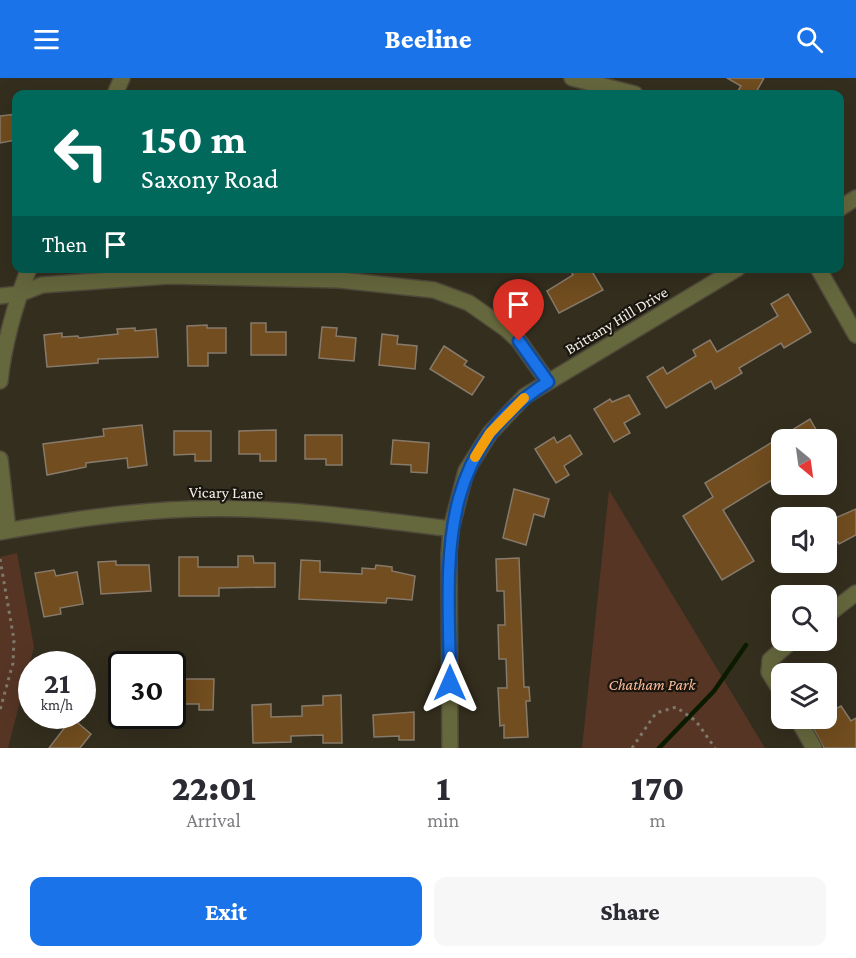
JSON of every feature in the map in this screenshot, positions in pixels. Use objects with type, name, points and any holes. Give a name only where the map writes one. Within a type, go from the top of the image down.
[{"type":"street","points":[[572,78],[619,90]]},
{"type":"street","points":[[0,381],[4,347],[27,273]]},
{"type":"street","name":"Brittany Hill Drive","points":[[450,748],[449,554],[451,529],[466,471],[490,433],[525,396],[730,273]]},
{"type":"street","points":[[821,273],[856,335]]},
{"type":"street","points":[[0,296],[19,294],[42,285],[179,276],[339,280],[434,290],[469,303],[506,329],[519,341],[548,382]]},
{"type":"street","points":[[0,459],[4,531]]},
{"type":"street","name":"Vicary Lane","points":[[4,531],[126,513],[192,509],[345,515],[451,529]]},
{"type":"street","points":[[837,608],[856,593]]},
{"type":"street","points":[[771,675],[770,660],[781,651]]},
{"type":"street","points":[[803,729],[814,748]]},
{"type":"path","points":[[0,559],[14,640],[13,663],[0,710]]},
{"type":"path","points":[[632,748],[656,713],[670,707],[682,710],[696,721],[715,748]]},
{"type":"green space","name":"Chatham Park","points":[[609,490],[765,748],[582,748]]},
{"type":"green space","points":[[17,553],[34,647],[33,651],[18,651],[18,709],[8,748],[0,748],[0,557]]},
{"type":"building","points":[[727,78],[764,78],[757,90],[738,90],[741,86]]},
{"type":"building","points":[[12,114],[12,141],[0,143],[0,116]]},
{"type":"building","points":[[572,273],[593,273],[603,290],[559,313],[547,291],[573,275]]},
{"type":"building","points":[[788,294],[811,332],[784,348],[781,343],[739,368],[742,373],[715,389],[711,381],[666,408],[647,377],[663,367],[667,374],[696,356],[693,350],[710,340],[717,352],[778,316],[771,304]]},
{"type":"building","points":[[251,323],[266,323],[266,332],[286,332],[286,355],[251,355]]},
{"type":"building","points":[[207,325],[207,328],[226,328],[226,353],[208,353],[208,366],[188,366],[187,326]]},
{"type":"building","points":[[322,327],[337,328],[336,336],[356,338],[354,361],[319,358]]},
{"type":"building","points":[[135,328],[135,331],[156,329],[158,357],[98,359],[98,363],[47,367],[44,335],[62,333],[62,337],[78,336],[79,338],[118,334],[117,329]]},
{"type":"building","points":[[382,334],[398,336],[397,344],[417,346],[415,369],[379,365]]},
{"type":"building","points":[[444,346],[467,361],[464,365],[484,377],[472,395],[430,369]]},
{"type":"building","points":[[629,395],[640,414],[624,423],[630,433],[614,442],[594,409],[610,399],[612,402]]},
{"type":"building","points":[[810,419],[816,429],[794,429]]},
{"type":"building","points":[[142,425],[147,465],[128,468],[127,458],[86,463],[86,467],[47,475],[43,444],[104,436],[103,429]]},
{"type":"building","points":[[276,430],[276,461],[260,461],[260,454],[239,454],[239,431]]},
{"type":"building","points":[[174,431],[211,431],[211,461],[195,461],[195,454],[174,455]]},
{"type":"building","points":[[305,435],[342,435],[342,465],[326,465],[326,459],[305,459]]},
{"type":"building","points":[[570,435],[582,454],[564,466],[569,475],[556,483],[535,449],[554,437],[557,443]]},
{"type":"building","points":[[393,440],[429,443],[427,473],[411,472],[411,465],[391,464]]},
{"type":"building","points":[[771,443],[771,481],[723,510],[754,561],[722,580],[683,516],[713,497],[705,483]]},
{"type":"building","points":[[514,489],[549,499],[544,517],[534,514],[526,545],[503,538]]},
{"type":"building","points":[[856,509],[856,535],[839,544],[837,542],[837,517]]},
{"type":"building","points":[[238,556],[253,556],[254,563],[275,563],[275,587],[219,588],[219,596],[179,596],[179,557],[198,557],[198,567],[238,567]]},
{"type":"building","points":[[519,558],[524,687],[529,687],[530,701],[526,701],[528,737],[504,738],[504,725],[500,726],[498,688],[507,688],[506,659],[499,659],[498,625],[505,625],[504,591],[497,591],[496,559]]},
{"type":"building","points":[[301,560],[320,561],[320,572],[362,574],[362,568],[375,569],[376,565],[392,567],[392,571],[415,576],[412,600],[387,598],[386,603],[299,599]]},
{"type":"building","points":[[116,561],[116,565],[149,565],[151,591],[101,594],[98,562]]},
{"type":"building","points":[[54,570],[56,576],[77,572],[83,604],[60,608],[61,614],[44,617],[35,573]]},
{"type":"building","points":[[186,679],[214,679],[213,710],[199,710],[199,704],[186,704]]},
{"type":"building","points":[[341,695],[342,743],[323,743],[323,735],[291,736],[291,742],[253,743],[252,705],[271,704],[271,717],[302,716],[302,706],[323,705],[323,696]]},
{"type":"building","points":[[841,706],[851,721],[856,718],[856,748],[824,748],[814,729],[837,729],[837,708]]},
{"type":"building","points":[[414,712],[414,740],[399,740],[399,736],[374,737],[373,715]]},
{"type":"building","points":[[64,729],[85,729],[91,734],[80,748],[49,748]]},
{"type":"waterway","points":[[659,748],[714,691],[746,645]]},
{"type":"slow traffic","points":[[475,457],[490,433],[524,398]]},
{"type":"route","points":[[450,683],[449,554],[451,529],[466,471],[490,433],[525,396],[548,382],[519,341]]}]
